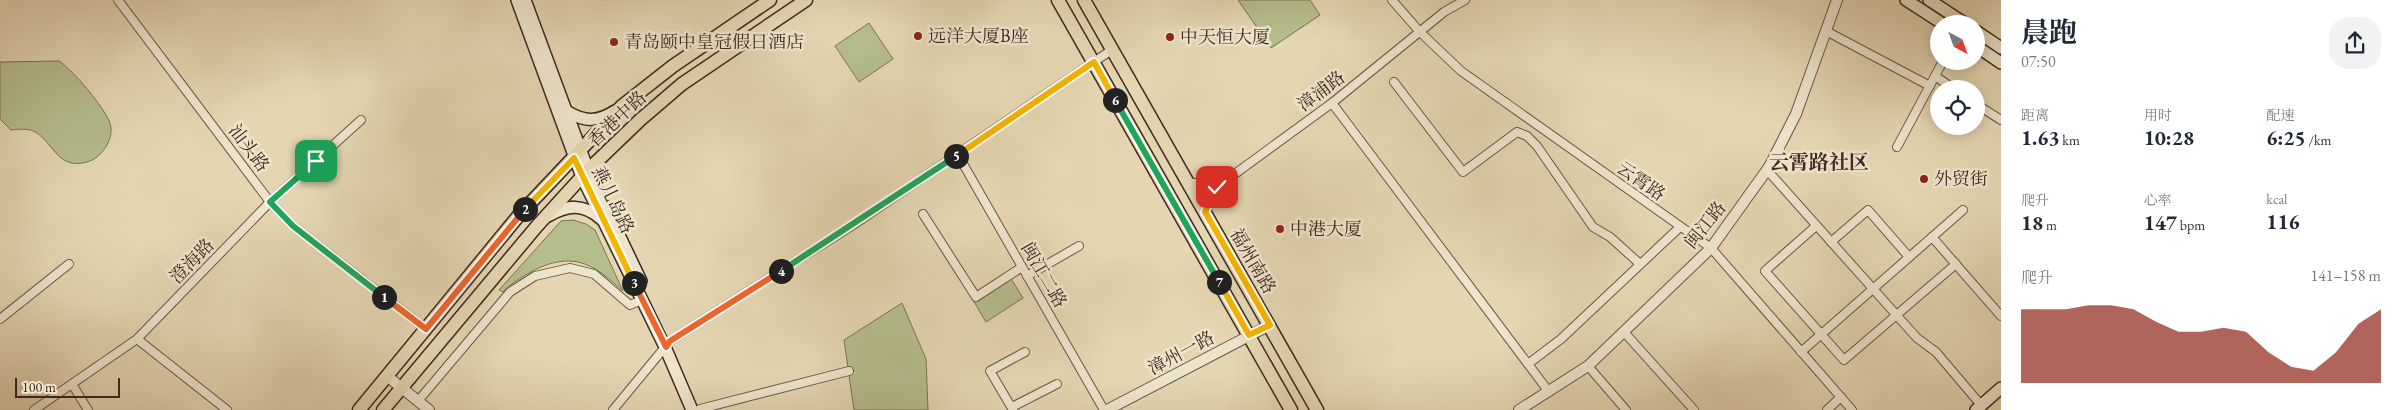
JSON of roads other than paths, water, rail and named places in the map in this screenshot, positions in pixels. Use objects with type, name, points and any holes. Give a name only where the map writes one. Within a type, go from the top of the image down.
[{"type":"main road","name":"燕儿岛路","points":[[517,0],[603,221],[642,300],[668,344]]},
{"type":"main road","name":"燕儿岛路","points":[[525,0],[568,112],[577,154]]},
{"type":"main road","name":"香港中路","points":[[359,410],[520,214],[622,106],[673,66],[770,0]]},
{"type":"main road","name":"香港中路","points":[[383,410],[544,218],[585,174],[640,120],[682,84],[806,0]]},
{"type":"main road","points":[[1058,0],[1291,410]]},
{"type":"main road","name":"福州南路","points":[[1084,0],[1317,410]]},
{"type":"main road","points":[[1906,0],[1930,16]]},
{"type":"main road","points":[[1929,0],[1952,15]]},
{"type":"main road","points":[[1985,37],[2001,48]]},
{"type":"main road","points":[[1985,52],[2001,63]]},
{"type":"main road","points":[[568,112],[579,118],[591,121],[604,118],[622,106]]},
{"type":"main road","name":"燕儿岛路","points":[[585,174],[668,344],[697,410]]},
{"type":"main road","points":[[544,218],[561,209],[573,206],[586,208],[603,221]]},
{"type":"main road","points":[[1979,408],[2001,388]]},
{"type":"street","name":"汕头路","points":[[118,0],[270,202],[293,226],[426,329]]},
{"type":"street","name":"云霄路","points":[[1392,0],[1420,32],[1461,71],[1711,248],[1852,410]]},
{"type":"street","name":"漳浦路","points":[[1217,187],[1332,103],[1444,12],[1465,0]]},
{"type":"street","name":"闽江路","points":[[1519,410],[1588,366],[1711,248],[1767,170],[1796,114],[1837,0]]},
{"type":"street","points":[[1826,31],[1930,86],[1897,147]]},
{"type":"street","points":[[613,410],[668,344],[958,155],[1113,49]]},
{"type":"street","points":[[1933,80],[1938,70]]},
{"type":"street","points":[[1935,76],[1941,80]]},
{"type":"street","points":[[1394,82],[1463,172],[1517,132],[1527,136],[1594,227],[1610,237],[1640,264]]},
{"type":"street","points":[[1332,103],[1549,392]]},
{"type":"street","points":[[1985,110],[2001,120]]},
{"type":"street","name":"澄海路","points":[[34,410],[137,339],[270,202],[361,120]]},
{"type":"street","name":"闽江二路","points":[[958,155],[1106,410]]},
{"type":"street","points":[[1767,170],[1917,338],[1936,352],[1979,408]]},
{"type":"street","points":[[1188,182],[1217,187],[1205,212]]},
{"type":"street","points":[[1831,242],[1868,210],[1909,257]]},
{"type":"street","points":[[1801,352],[1963,210]]},
{"type":"street","points":[[922,214],[976,297],[1022,267]]},
{"type":"street","points":[[1816,226],[1765,271],[1844,360],[1956,264]]},
{"type":"street","points":[[1528,364],[1561,339],[1680,227]]},
{"type":"street","points":[[1932,237],[2001,316]]},
{"type":"street","points":[[1027,276],[1079,246]]},
{"type":"street","points":[[0,319],[70,264]]},
{"type":"street","points":[[418,401],[510,292],[535,276],[570,268],[594,274],[630,305],[642,300]]},
{"type":"street","name":"漳州一路","points":[[1106,410],[1270,325]]},
{"type":"street","points":[[1624,332],[1694,410]]},
{"type":"street","points":[[137,339],[227,410]]},
{"type":"street","points":[[1026,352],[990,371],[1013,409],[1057,384]]},
{"type":"street","points":[[1588,366],[1626,410]]},
{"type":"street","points":[[697,410],[849,371]]},
{"type":"street","points":[[388,376],[429,410]]},
{"type":"street","points":[[72,384],[88,410]]},
{"type":"street","points":[[1827,410],[1841,398]]},
{"type":"place","name":"远洋大厦B座","points":[[918,36]]},
{"type":"place","name":"中天恒大厦","points":[[1170,37]]},
{"type":"place","name":"青岛颐中皇冠假日酒店","points":[[614,42]]},
{"type":"place","name":"外贸街","points":[[1924,179]]},
{"type":"place","name":"中港大厦","points":[[1280,229]]},
{"type":"district","name":"云霄路社区","points":[[1819,162]]}]
